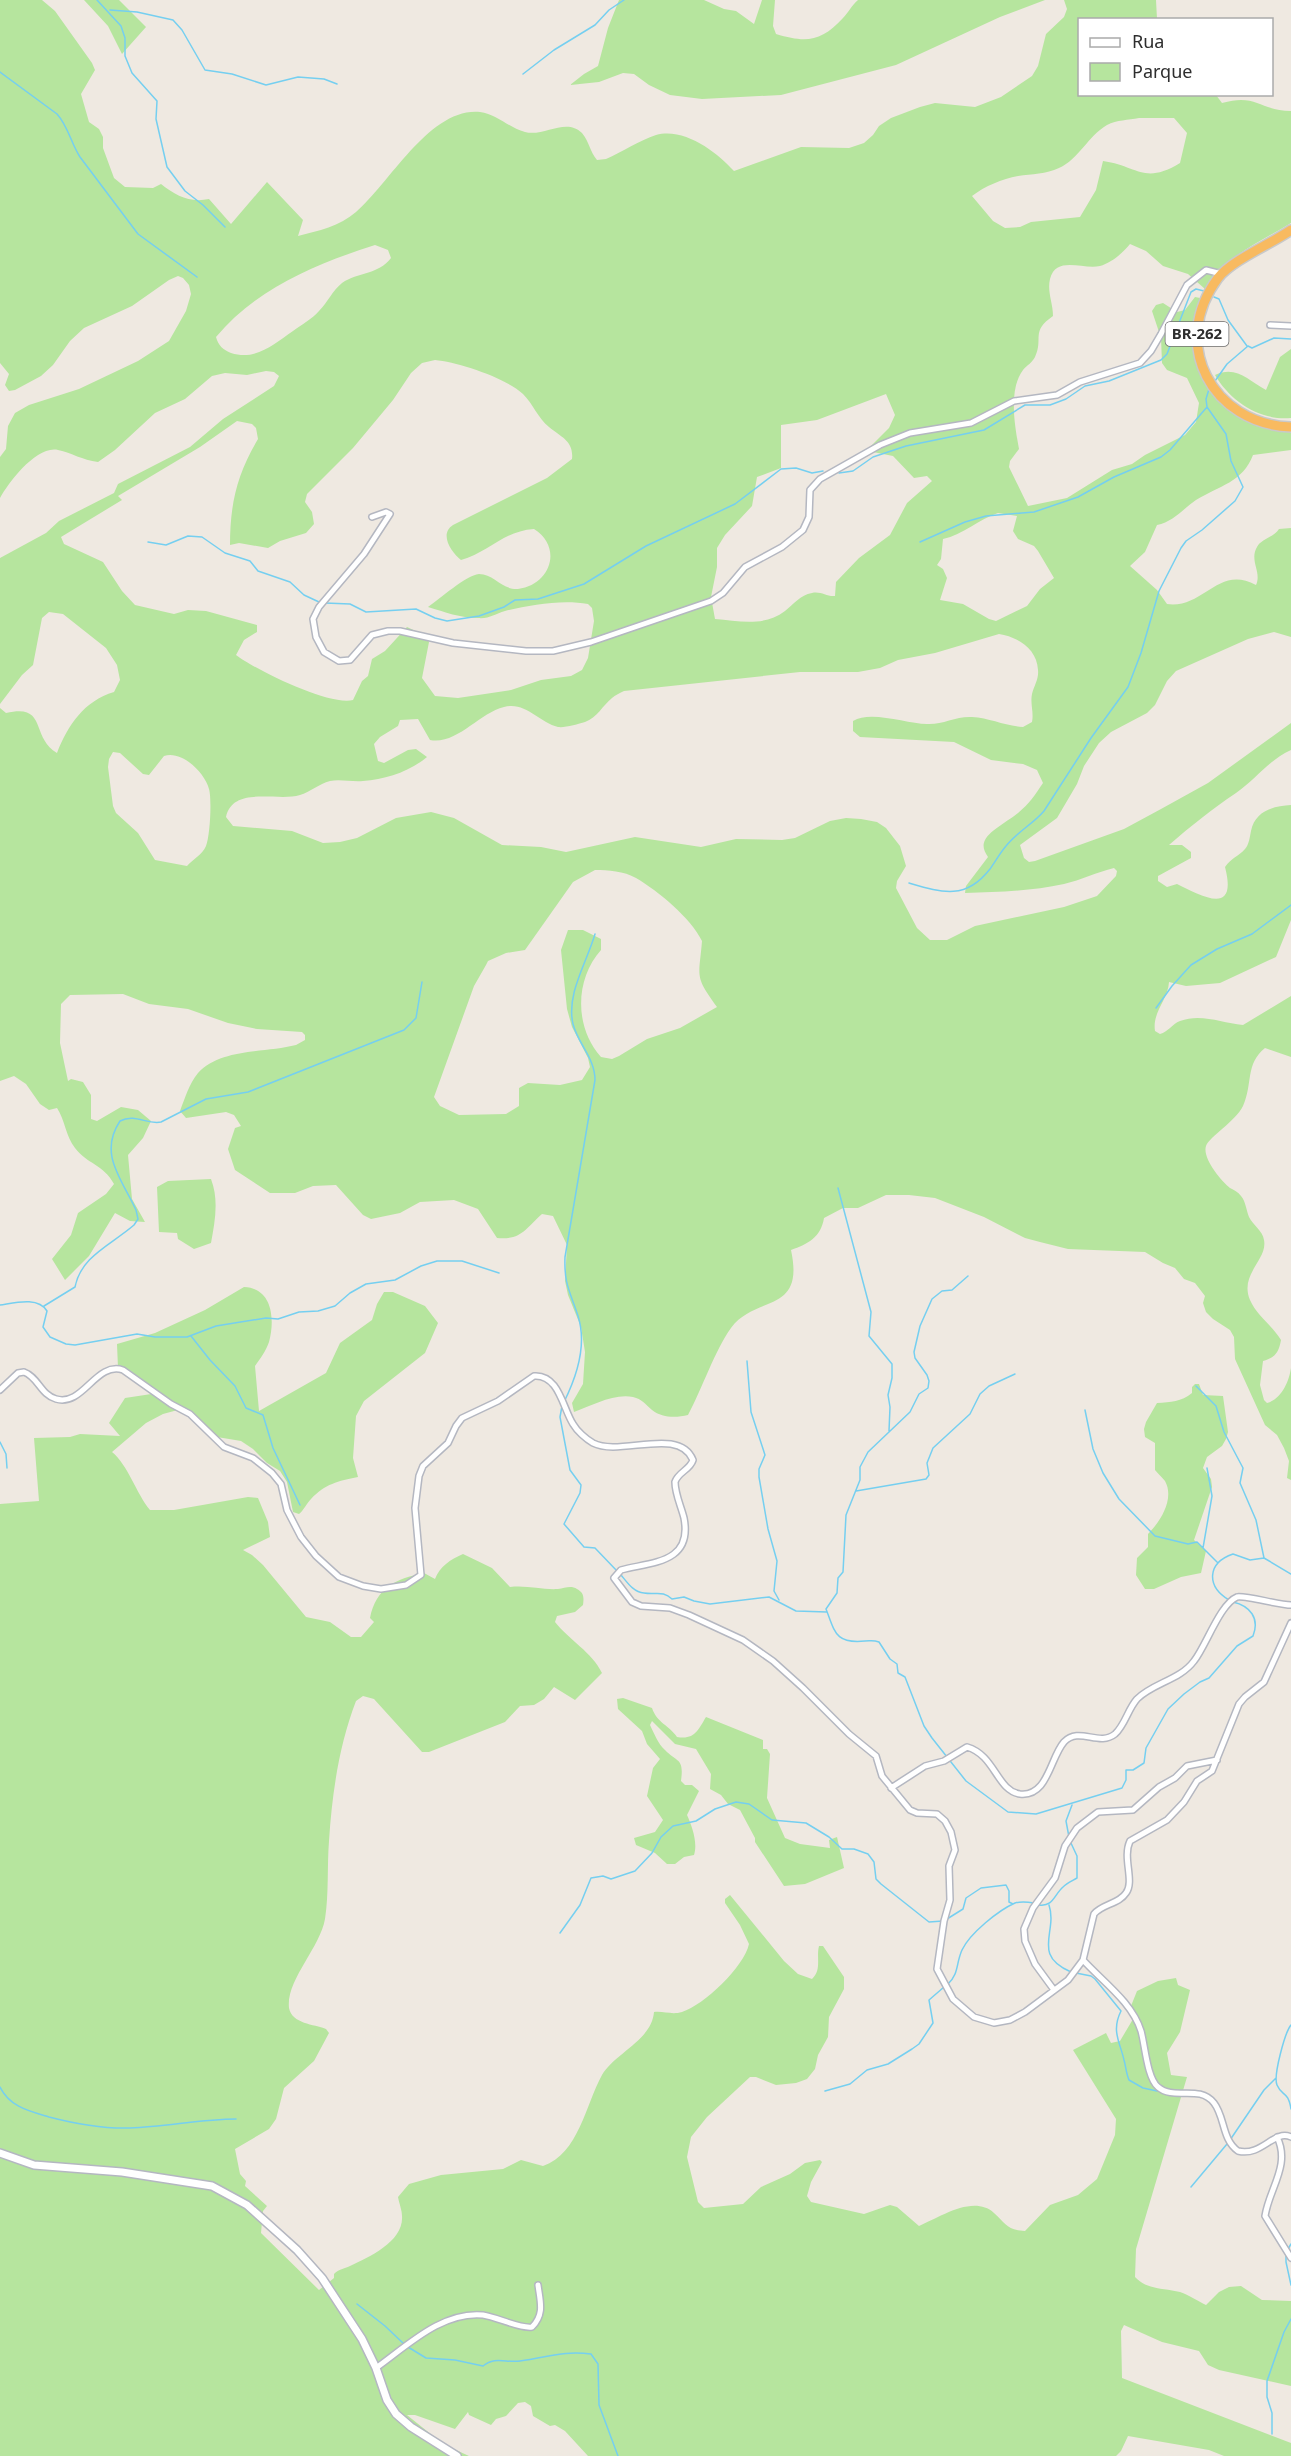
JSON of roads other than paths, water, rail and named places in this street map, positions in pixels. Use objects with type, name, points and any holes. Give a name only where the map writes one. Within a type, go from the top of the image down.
[{"type":"highway","name":"BR-262","points":[[1291,230],[1222,274],[1204,305],[1197,332],[1198,358],[1202,370],[1215,391],[1239,411],[1265,424],[1291,427]]},
{"type":"street","points":[[372,517],[386,512],[390,514],[364,554],[319,607],[313,619],[318,643],[324,652],[335,660],[345,662],[350,660],[358,654],[368,639],[377,633],[388,631],[400,631],[453,643],[526,651],[553,651],[591,642],[717,598],[745,567],[782,547],[803,530],[809,517],[809,497],[814,484],[880,445],[910,433],[972,423],[1014,402],[1057,395],[1080,382],[1140,363],[1151,351],[1191,280],[1206,270],[1222,274]]},
{"type":"street","points":[[1270,325],[1291,326]]},
{"type":"street","points":[[0,1390],[14,1376],[24,1372],[32,1377],[47,1394],[55,1399],[66,1400],[81,1392],[107,1371],[123,1370],[171,1404],[190,1414],[224,1447],[253,1458],[272,1473],[281,1484],[287,1510],[308,1548],[339,1577],[372,1588],[390,1589],[413,1582],[421,1575],[415,1508],[419,1476],[423,1466],[448,1443],[456,1425],[462,1418],[498,1401],[529,1378],[539,1376],[554,1387],[564,1402],[573,1424],[592,1442],[608,1445],[674,1443],[688,1450],[692,1463],[677,1476],[675,1482],[684,1522],[683,1542],[676,1551],[660,1562],[616,1572],[614,1578],[628,1598],[641,1606],[670,1608],[705,1622],[743,1640],[773,1661],[849,1734],[876,1756],[882,1776],[914,1812],[941,1816],[951,1832],[955,1850],[949,1866],[950,1896],[936,1966],[953,1999],[979,2020],[994,2023],[1018,2017],[1074,1975],[1083,1960],[1094,1914],[1124,1896],[1129,1888],[1126,1856],[1130,1841],[1162,1824],[1179,1809],[1197,1781],[1212,1771],[1239,1704],[1264,1682],[1291,1623]]},
{"type":"street","points":[[891,1788],[926,1766],[942,1762],[967,1747],[983,1755],[1010,1790],[1023,1794],[1036,1790],[1067,1738],[1080,1735],[1099,1740],[1113,1735],[1120,1728],[1137,1700],[1190,1666],[1224,1609],[1235,1598],[1243,1596],[1277,1605],[1291,1605]]},
{"type":"street","points":[[1054,1990],[1029,1952],[1024,1929],[1033,1908],[1055,1878],[1065,1846],[1077,1828],[1102,1810],[1133,1810],[1187,1766],[1217,1760]]},
{"type":"street","points":[[1083,1960],[1133,2015],[1139,2027],[1154,2080],[1159,2088],[1168,2092],[1197,2093],[1210,2098],[1219,2110],[1229,2141],[1238,2151],[1254,2152],[1283,2134],[1291,2137]]},
{"type":"street","points":[[1277,2137],[1283,2151],[1282,2167],[1265,2216],[1291,2258]]},
{"type":"street","points":[[0,2153],[16,2161],[169,2179],[212,2186],[226,2192],[269,2223],[310,2264],[362,2339],[376,2368],[387,2400],[396,2414],[411,2427],[457,2456]]},
{"type":"street","points":[[376,2368],[430,2331],[456,2317],[483,2315],[525,2327],[532,2326],[539,2319],[542,2310],[538,2285]]},
{"type":"waterway","points":[[97,0],[121,26],[125,38],[125,56],[132,73],[157,101],[156,119],[167,167],[185,191],[225,227]]},
{"type":"waterway","points":[[523,74],[554,50],[595,25],[609,10],[624,0]]},
{"type":"waterway","points":[[110,10],[137,12],[173,20],[182,30],[205,70],[232,74],[266,85],[298,77],[324,79],[337,84]]},
{"type":"waterway","points":[[0,72],[57,114],[80,157],[138,234],[197,277]]},
{"type":"waterway","points":[[839,473],[853,471],[873,457],[906,446],[984,430],[1025,405],[1050,405],[1066,399],[1085,386],[1109,381],[1161,360],[1167,354],[1191,292],[1196,289],[1204,291]]},
{"type":"waterway","points":[[1214,297],[1219,299],[1228,320],[1247,346]]},
{"type":"waterway","points":[[1215,381],[1227,364],[1248,346],[1252,348],[1274,338],[1291,339]]},
{"type":"waterway","points":[[909,883],[953,891],[963,890],[981,879],[1010,841],[1044,811],[1091,738],[1128,687],[1141,653],[1159,591],[1181,548],[1186,541],[1235,501],[1243,487],[1231,461],[1226,434],[1207,407],[1206,399],[1209,389]]},
{"type":"waterway","points":[[920,542],[965,522],[986,516],[1034,512],[1078,497],[1114,477],[1161,457],[1170,450],[1207,407]]},
{"type":"waterway","points":[[325,603],[350,604],[366,612],[416,609],[447,621],[479,616],[504,607],[515,600],[538,599],[584,584],[646,546],[735,504],[781,469],[796,468],[812,473],[823,471]]},
{"type":"waterway","points":[[148,542],[166,545],[188,536],[202,537],[225,553],[250,561],[258,571],[290,582],[304,595],[319,602]]},
{"type":"waterway","points":[[1156,1008],[1191,965],[1217,949],[1252,934],[1291,905]]},
{"type":"waterway","points":[[564,1402],[577,1371],[581,1349],[581,1327],[567,1281],[565,1257],[595,1080],[592,1065],[573,1024],[572,1001],[595,934]]},
{"type":"waterway","points":[[44,1306],[75,1287],[78,1276],[90,1259],[134,1225],[138,1219],[112,1155],[111,1144],[120,1121],[131,1118],[161,1122],[206,1099],[248,1092],[404,1030],[416,1018],[422,982]]},
{"type":"waterway","points":[[838,1188],[871,1312],[869,1336],[892,1364],[888,1395],[889,1431]]},
{"type":"waterway","points":[[0,1305],[19,1302],[38,1303],[47,1311],[43,1327],[50,1337],[75,1345],[137,1334],[155,1337],[187,1337],[216,1326],[266,1318],[278,1319],[299,1312],[318,1311],[335,1306],[350,1293],[366,1284],[395,1280],[421,1266],[437,1261],[462,1261],[499,1273]]},
{"type":"waterway","points":[[968,1276],[952,1290],[942,1291],[932,1299],[920,1326],[914,1352],[915,1358],[927,1375],[928,1388],[919,1394],[910,1412],[868,1452],[860,1467],[860,1480],[846,1515],[843,1572],[838,1578],[837,1593],[826,1609],[838,1635],[848,1640],[879,1642],[890,1659],[897,1664],[898,1673],[905,1677],[924,1726],[966,1781],[1008,1812],[1036,1814],[1122,1788],[1126,1780],[1126,1770],[1133,1770],[1144,1763],[1146,1748],[1168,1709],[1184,1694],[1209,1678],[1237,1646],[1253,1636],[1255,1624],[1252,1614],[1244,1606],[1233,1602]]},
{"type":"waterway","points":[[191,1336],[235,1386],[246,1408],[263,1415],[273,1448],[300,1505]]},
{"type":"waterway","points":[[747,1361],[751,1412],[765,1455],[759,1469],[759,1477],[768,1529],[777,1561],[774,1591],[779,1600]]},
{"type":"waterway","points":[[856,1491],[926,1479],[929,1475],[927,1463],[933,1448],[970,1414],[980,1394],[989,1386],[1015,1374]]},
{"type":"waterway","points":[[1196,1386],[1216,1406],[1224,1432],[1243,1468],[1240,1483],[1256,1520],[1264,1558],[1291,1574]]},
{"type":"waterway","points":[[562,1406],[560,1417],[570,1470],[581,1485],[580,1493],[564,1524],[584,1547],[595,1548],[617,1571]]},
{"type":"waterway","points":[[1085,1410],[1093,1449],[1103,1473],[1119,1499],[1155,1536],[1188,1544],[1197,1542],[1217,1562]]},
{"type":"waterway","points":[[0,1442],[6,1454],[7,1468]]},
{"type":"waterway","points":[[1203,1548],[1212,1496],[1207,1468]]},
{"type":"waterway","points":[[1229,1600],[1213,1582],[1214,1569],[1218,1563],[1233,1554],[1250,1560],[1264,1558]]},
{"type":"waterway","points":[[621,1575],[637,1591],[662,1594],[672,1599],[684,1597],[710,1604],[769,1597],[796,1611],[827,1612]]},
{"type":"waterway","points":[[560,1933],[580,1905],[591,1878],[603,1876],[611,1879],[635,1871],[652,1853],[661,1837],[673,1826],[696,1821],[715,1809],[736,1802],[749,1804],[772,1820],[806,1823],[829,1837],[842,1849],[854,1849],[868,1854],[874,1862],[876,1879],[881,1884],[929,1922],[943,1921]]},
{"type":"waterway","points":[[1069,1837],[1066,1821],[1072,1805]]},
{"type":"waterway","points":[[1039,1905],[1050,1902],[1060,1890],[1077,1878],[1077,1856],[1070,1841]]},
{"type":"waterway","points":[[947,1919],[963,1909],[966,1898],[981,1888],[1006,1885],[1009,1891],[1009,1902],[1013,1904]]},
{"type":"waterway","points":[[948,1984],[956,1972],[962,1950],[978,1930],[1008,1906],[1023,1902],[1034,1903]]},
{"type":"waterway","points":[[1049,1905],[1051,1915],[1049,1950],[1052,1958],[1071,1972]]},
{"type":"waterway","points":[[1076,1973],[1095,1979],[1121,2011],[1116,2031],[1129,2080],[1143,2088],[1157,2091]]},
{"type":"waterway","points":[[825,2091],[850,2084],[867,2070],[888,2064],[919,2044],[933,2023],[929,2000],[944,1987]]},
{"type":"waterway","points":[[1291,2025],[1280,2054],[1276,2080],[1279,2089],[1287,2096],[1291,2109]]},
{"type":"waterway","points":[[1230,2140],[1264,2090],[1276,2078]]},
{"type":"waterway","points":[[0,2087],[9,2099],[27,2110],[59,2120],[109,2128],[236,2119]]},
{"type":"waterway","points":[[1191,2187],[1227,2144]]},
{"type":"waterway","points":[[1288,2249],[1291,2244]]},
{"type":"waterway","points":[[1286,2254],[1291,2285]]},
{"type":"waterway","points":[[357,2304],[404,2344]]},
{"type":"waterway","points":[[1272,2434],[1272,2413],[1267,2397],[1267,2381],[1284,2332],[1291,2319]]},
{"type":"waterway","points":[[408,2347],[426,2358],[455,2360],[483,2366],[492,2361],[520,2361],[572,2353],[591,2354],[598,2364],[599,2405],[618,2456]]}]
